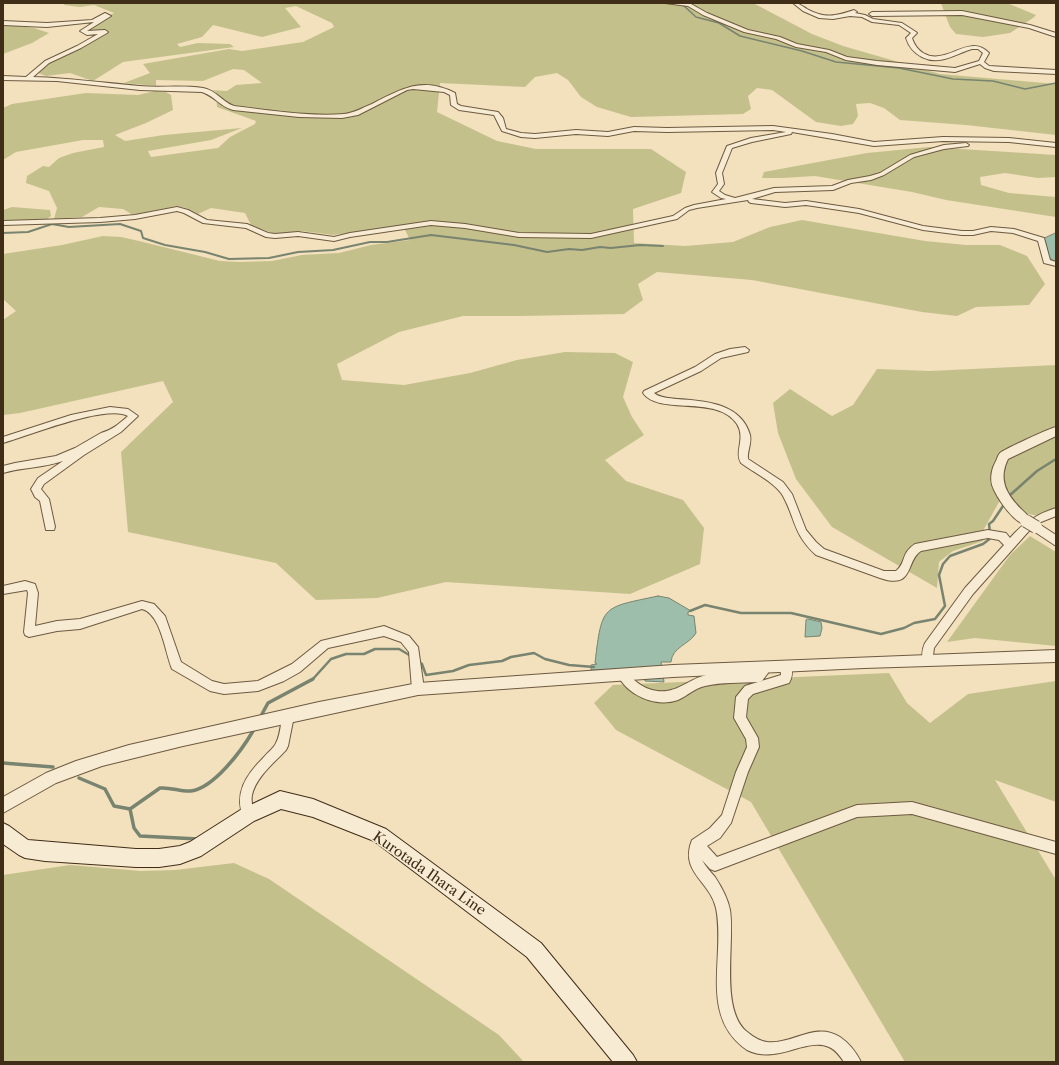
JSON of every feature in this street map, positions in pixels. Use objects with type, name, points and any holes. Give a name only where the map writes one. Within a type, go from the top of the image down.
[{"type":"main road","name":"Kurotada Ihara Line","points":[[3,832],[11,840],[25,849],[45,852],[136,858],[159,858],[180,855],[195,850],[248,815],[280,800],[313,808],[380,836],[534,950],[626,1062]]},
{"type":"street","points":[[667,3],[689,5],[705,14],[746,31],[778,38],[796,45],[827,51],[846,58],[877,63],[954,70],[981,62],[986,54],[980,49],[973,48],[961,49],[949,57],[939,60],[927,58],[917,52],[911,44],[909,38],[914,34],[904,26],[849,14]]},
{"type":"street","points":[[795,3],[810,13],[836,18],[857,12],[877,14],[962,12],[1015,25],[1030,27],[1056,35]]},
{"type":"street","points":[[3,23],[40,26],[93,21],[105,15],[108,16],[83,31],[87,33],[105,32],[79,47],[47,62],[27,79]]},
{"type":"street","points":[[981,62],[987,67],[994,69],[1056,72]]},
{"type":"street","points":[[3,78],[57,79],[140,88],[204,90],[214,94],[225,105],[233,108],[322,116],[349,116],[405,89],[419,86],[430,87],[453,94],[454,105],[459,108],[496,113],[500,118],[504,130],[521,135],[535,136],[576,132],[608,134],[634,129],[667,130],[773,128],[802,131],[874,144],[935,139],[1019,141],[1056,145]]},
{"type":"street","points":[[3,86],[19,79]]},
{"type":"street","points":[[748,198],[723,198],[715,192],[721,184],[719,173],[729,147],[751,140],[802,131]]},
{"type":"street","points":[[3,223],[100,220],[135,217],[177,209],[205,222],[247,226],[266,235],[276,236],[298,234],[334,239],[350,235],[431,223],[465,226],[519,235],[584,236],[628,229],[675,218],[687,209],[748,198],[783,189],[833,188],[850,181],[876,176],[912,156],[932,150],[954,146],[1017,143],[1019,141]]},
{"type":"street","points":[[733,201],[785,204],[806,203],[859,211],[885,220],[923,228],[962,233],[990,230],[1014,231],[1041,240],[1047,261],[1056,264]]},
{"type":"street","points":[[745,350],[730,352],[718,356],[698,369],[647,393],[655,399],[704,404],[733,415],[740,422],[745,432],[746,441],[742,455],[744,461],[770,478],[787,494],[802,532],[812,545],[820,552],[850,564],[891,576],[899,575],[905,570],[911,552],[919,547],[991,534],[1002,536],[1010,544]]},
{"type":"street","points":[[3,440],[88,413],[126,411],[132,413],[134,416],[130,421],[81,453],[37,485],[36,489],[38,494],[44,499],[50,527]]},
{"type":"street","points":[[1056,431],[1004,456],[999,463],[996,472],[1000,491],[1012,508],[1031,524],[1056,541]]},
{"type":"street","points":[[3,470],[21,465],[42,463],[63,458],[104,435],[105,437]]},
{"type":"street","points":[[928,660],[928,646],[950,619],[969,591],[1024,529],[1038,519],[1056,512]]},
{"type":"street","points":[[3,590],[25,585],[31,587],[33,593],[29,632],[57,626],[80,624],[142,604],[150,607],[161,620],[176,665],[210,686],[224,689],[258,686],[280,677],[296,668],[325,644],[384,631],[405,639],[414,650],[418,689]]},
{"type":"street","points":[[3,806],[46,780],[84,764],[133,750],[418,689],[623,674],[928,660],[1056,656]]},
{"type":"street","points":[[786,666],[787,676],[785,679],[749,690],[742,697],[740,718],[752,738],[752,747],[742,772],[727,819],[715,833],[697,845],[695,858],[700,869],[712,885],[723,910],[725,932],[723,990],[729,1017],[739,1035],[754,1046],[768,1050],[821,1037],[840,1044],[849,1053],[853,1062]]},
{"type":"street","points":[[623,674],[627,682],[637,688],[650,695],[663,697],[675,695],[698,683],[719,679],[758,676],[762,673],[762,667]]},
{"type":"street","points":[[248,815],[245,804],[246,793],[256,773],[282,746],[288,716]]},
{"type":"street","points":[[697,845],[715,864],[857,811],[912,808],[1056,848]]},
{"type":"shaded area","points":[[65,3],[753,3],[812,34],[843,46],[940,74],[1056,84],[1056,135],[966,125],[900,120],[884,108],[870,103],[856,104],[858,116],[853,124],[841,126],[816,122],[772,90],[757,88],[748,96],[751,109],[743,114],[631,117],[597,107],[581,97],[568,80],[557,73],[535,77],[525,87],[440,83],[437,112],[497,141],[536,149],[651,149],[686,172],[681,193],[633,209],[634,243],[685,246],[733,242],[770,227],[802,220],[925,241],[966,245],[1000,245],[1027,256],[1045,284],[1029,305],[976,307],[957,316],[922,312],[752,280],[657,272],[638,284],[643,300],[624,314],[463,316],[399,332],[337,364],[342,380],[404,385],[470,373],[517,360],[565,352],[615,353],[633,362],[623,397],[632,417],[644,435],[605,460],[626,481],[683,500],[704,528],[700,564],[630,594],[446,582],[377,598],[316,600],[276,563],[128,532],[121,452],[173,402],[163,381],[20,413],[3,415],[3,320],[16,311],[3,299],[3,254],[62,245],[103,236],[121,237],[220,261],[272,261],[302,255],[339,253],[371,245],[410,240],[403,226],[333,235],[302,231],[275,234],[251,225],[245,213],[211,208],[198,214],[186,208],[177,206],[133,215],[123,209],[99,207],[82,217],[54,219],[57,208],[49,191],[26,183],[27,176],[43,166],[49,167],[59,158],[73,153],[104,147],[103,140],[83,140],[16,152],[3,160],[3,108],[12,104],[86,93],[138,95],[155,91],[166,92],[171,95],[173,110],[146,123],[115,135],[125,141],[164,135],[242,128],[211,140],[148,151],[151,157],[218,148],[230,137],[255,124],[256,121],[217,107],[216,92],[208,90],[227,91],[236,85],[262,83],[244,70],[233,69],[203,81],[156,80],[156,86],[124,83],[150,73],[143,64],[229,49],[242,51],[303,42],[334,27],[332,23],[296,6],[285,8],[301,27],[262,37],[213,25],[202,37],[177,44],[180,47],[198,43],[230,44],[234,47],[123,62],[93,81],[70,73],[46,76],[38,73],[44,66],[107,32],[86,32],[86,30],[114,13],[94,5],[80,7],[64,5]]},
{"type":"shaded area","points":[[941,3],[1007,3],[1036,15],[1010,33],[983,37],[956,34],[950,27]]},
{"type":"shaded area","points":[[3,24],[34,28],[49,33],[32,43],[3,54]]},
{"type":"shaded area","points":[[929,147],[1056,155],[1056,177],[1038,178],[1005,173],[980,177],[981,185],[1009,193],[1056,197],[1056,217],[946,200],[912,192],[815,176],[762,178],[764,172],[867,153]]},
{"type":"shaded area","points":[[12,207],[50,210],[51,216],[46,220],[3,220],[3,210]]},
{"type":"shaded area","points":[[1056,233],[1056,262],[1049,258],[1045,240],[1032,235],[1044,238]]},
{"type":"shaded area","points":[[1056,365],[1056,518],[1027,514],[1013,501],[999,502],[984,529],[983,541],[953,551],[939,562],[937,588],[832,527],[796,479],[778,433],[773,403],[790,389],[832,416],[853,405],[877,369],[930,371]]},
{"type":"shaded area","points":[[1030,536],[1056,552],[1056,646],[975,638],[947,642],[1010,555]]},
{"type":"shaded area","points":[[658,596],[669,598],[691,611],[688,612],[688,615],[694,616],[696,633],[674,653],[671,662],[661,662],[664,682],[645,681],[642,668],[591,670],[591,665],[597,664],[595,663],[600,629],[603,619],[608,612],[615,607],[626,603]]},
{"type":"shaded area","points":[[808,619],[821,622],[822,628],[820,636],[805,637],[806,620]]},
{"type":"shaded area","points":[[889,673],[907,703],[930,723],[968,694],[1056,681],[1056,802],[995,780],[1056,880],[1056,1062],[905,1062],[751,802],[616,730],[594,703],[613,685]]},
{"type":"shaded area","points":[[234,863],[269,879],[499,1035],[524,1062],[4,1062],[3,875],[70,865],[141,871],[175,870]]},
{"type":"waterway","points":[[677,3],[684,6],[696,17],[719,23],[740,36],[802,51],[836,62],[899,68],[953,79],[993,81],[1025,89],[1056,83]]},
{"type":"waterway","points":[[3,233],[28,232],[52,224],[69,227],[120,224],[141,231],[143,238],[165,245],[205,252],[229,259],[269,258],[298,252],[333,250],[370,242],[387,242],[431,235],[514,245],[547,252],[569,249],[582,250],[600,247],[611,248],[640,245],[663,246]]},
{"type":"waterway","points":[[1009,496],[1037,471],[1056,459]]},
{"type":"waterway","points":[[990,533],[989,524],[993,521],[1003,506]]},
{"type":"waterway","points":[[690,611],[705,605],[741,613],[791,613],[881,634],[904,628],[914,623],[935,619],[945,606],[939,575],[943,564],[950,556],[983,544],[992,537]]},
{"type":"waterway","points":[[313,679],[331,659],[346,654],[364,654],[375,649],[399,649],[411,656]]},
{"type":"waterway","points":[[418,661],[422,664],[426,675],[453,671],[469,665],[502,661],[511,657],[534,653],[545,659],[569,665],[594,667]]},
{"type":"waterway","points":[[262,714],[268,703],[313,679]]},
{"type":"waterway","points":[[130,809],[160,788],[191,791],[209,783],[235,758],[253,731]]},
{"type":"waterway","points":[[3,763],[53,767]]},
{"type":"waterway","points":[[79,778],[105,789],[114,806],[130,809]]},
{"type":"waterway","points":[[130,809],[134,828],[140,836],[198,839]]}]
